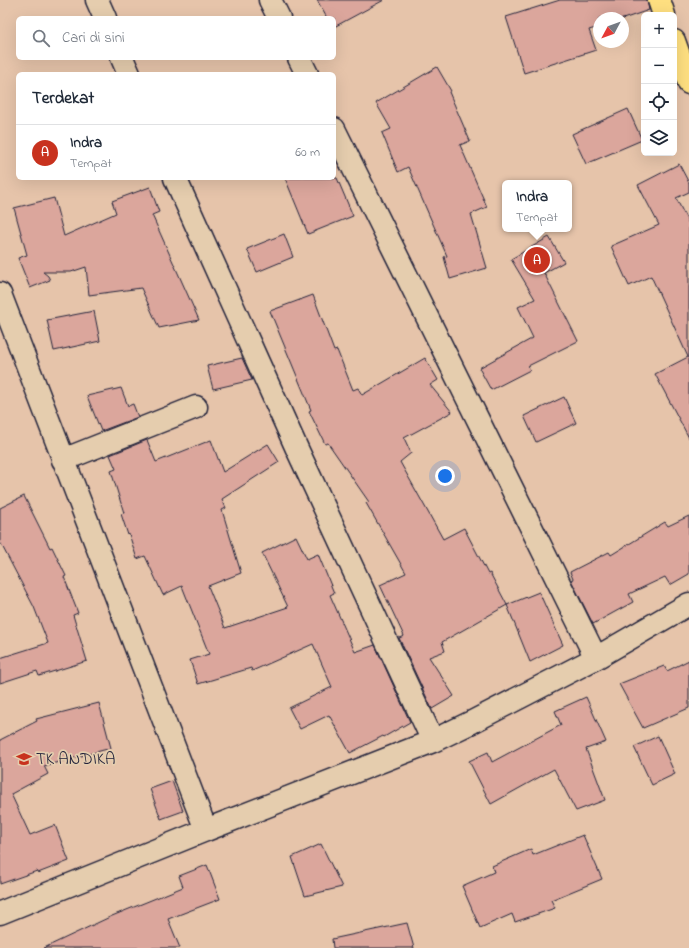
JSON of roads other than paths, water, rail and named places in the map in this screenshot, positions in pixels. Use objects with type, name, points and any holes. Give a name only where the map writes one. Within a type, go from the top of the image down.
[{"type":"main road","points":[[659,0],[663,12]]},
{"type":"main road","points":[[676,48],[689,83]]},
{"type":"street","points":[[97,0],[104,16]]},
{"type":"street","points":[[270,0],[278,16]]},
{"type":"street","points":[[123,60],[128,72]]},
{"type":"street","points":[[300,60],[306,72]]},
{"type":"street","points":[[336,133],[596,658]]},
{"type":"street","points":[[176,180],[298,450],[433,740]]},
{"type":"street","points":[[0,294],[206,830]]},
{"type":"street","points":[[63,460],[196,407]]},
{"type":"street","points":[[0,913],[433,740],[472,722],[596,658],[689,604]]},
{"type":"place","name":"Indra","points":[[537,260]]},
{"type":"place","name":"TK ANDIKA","points":[[24,759]]}]
